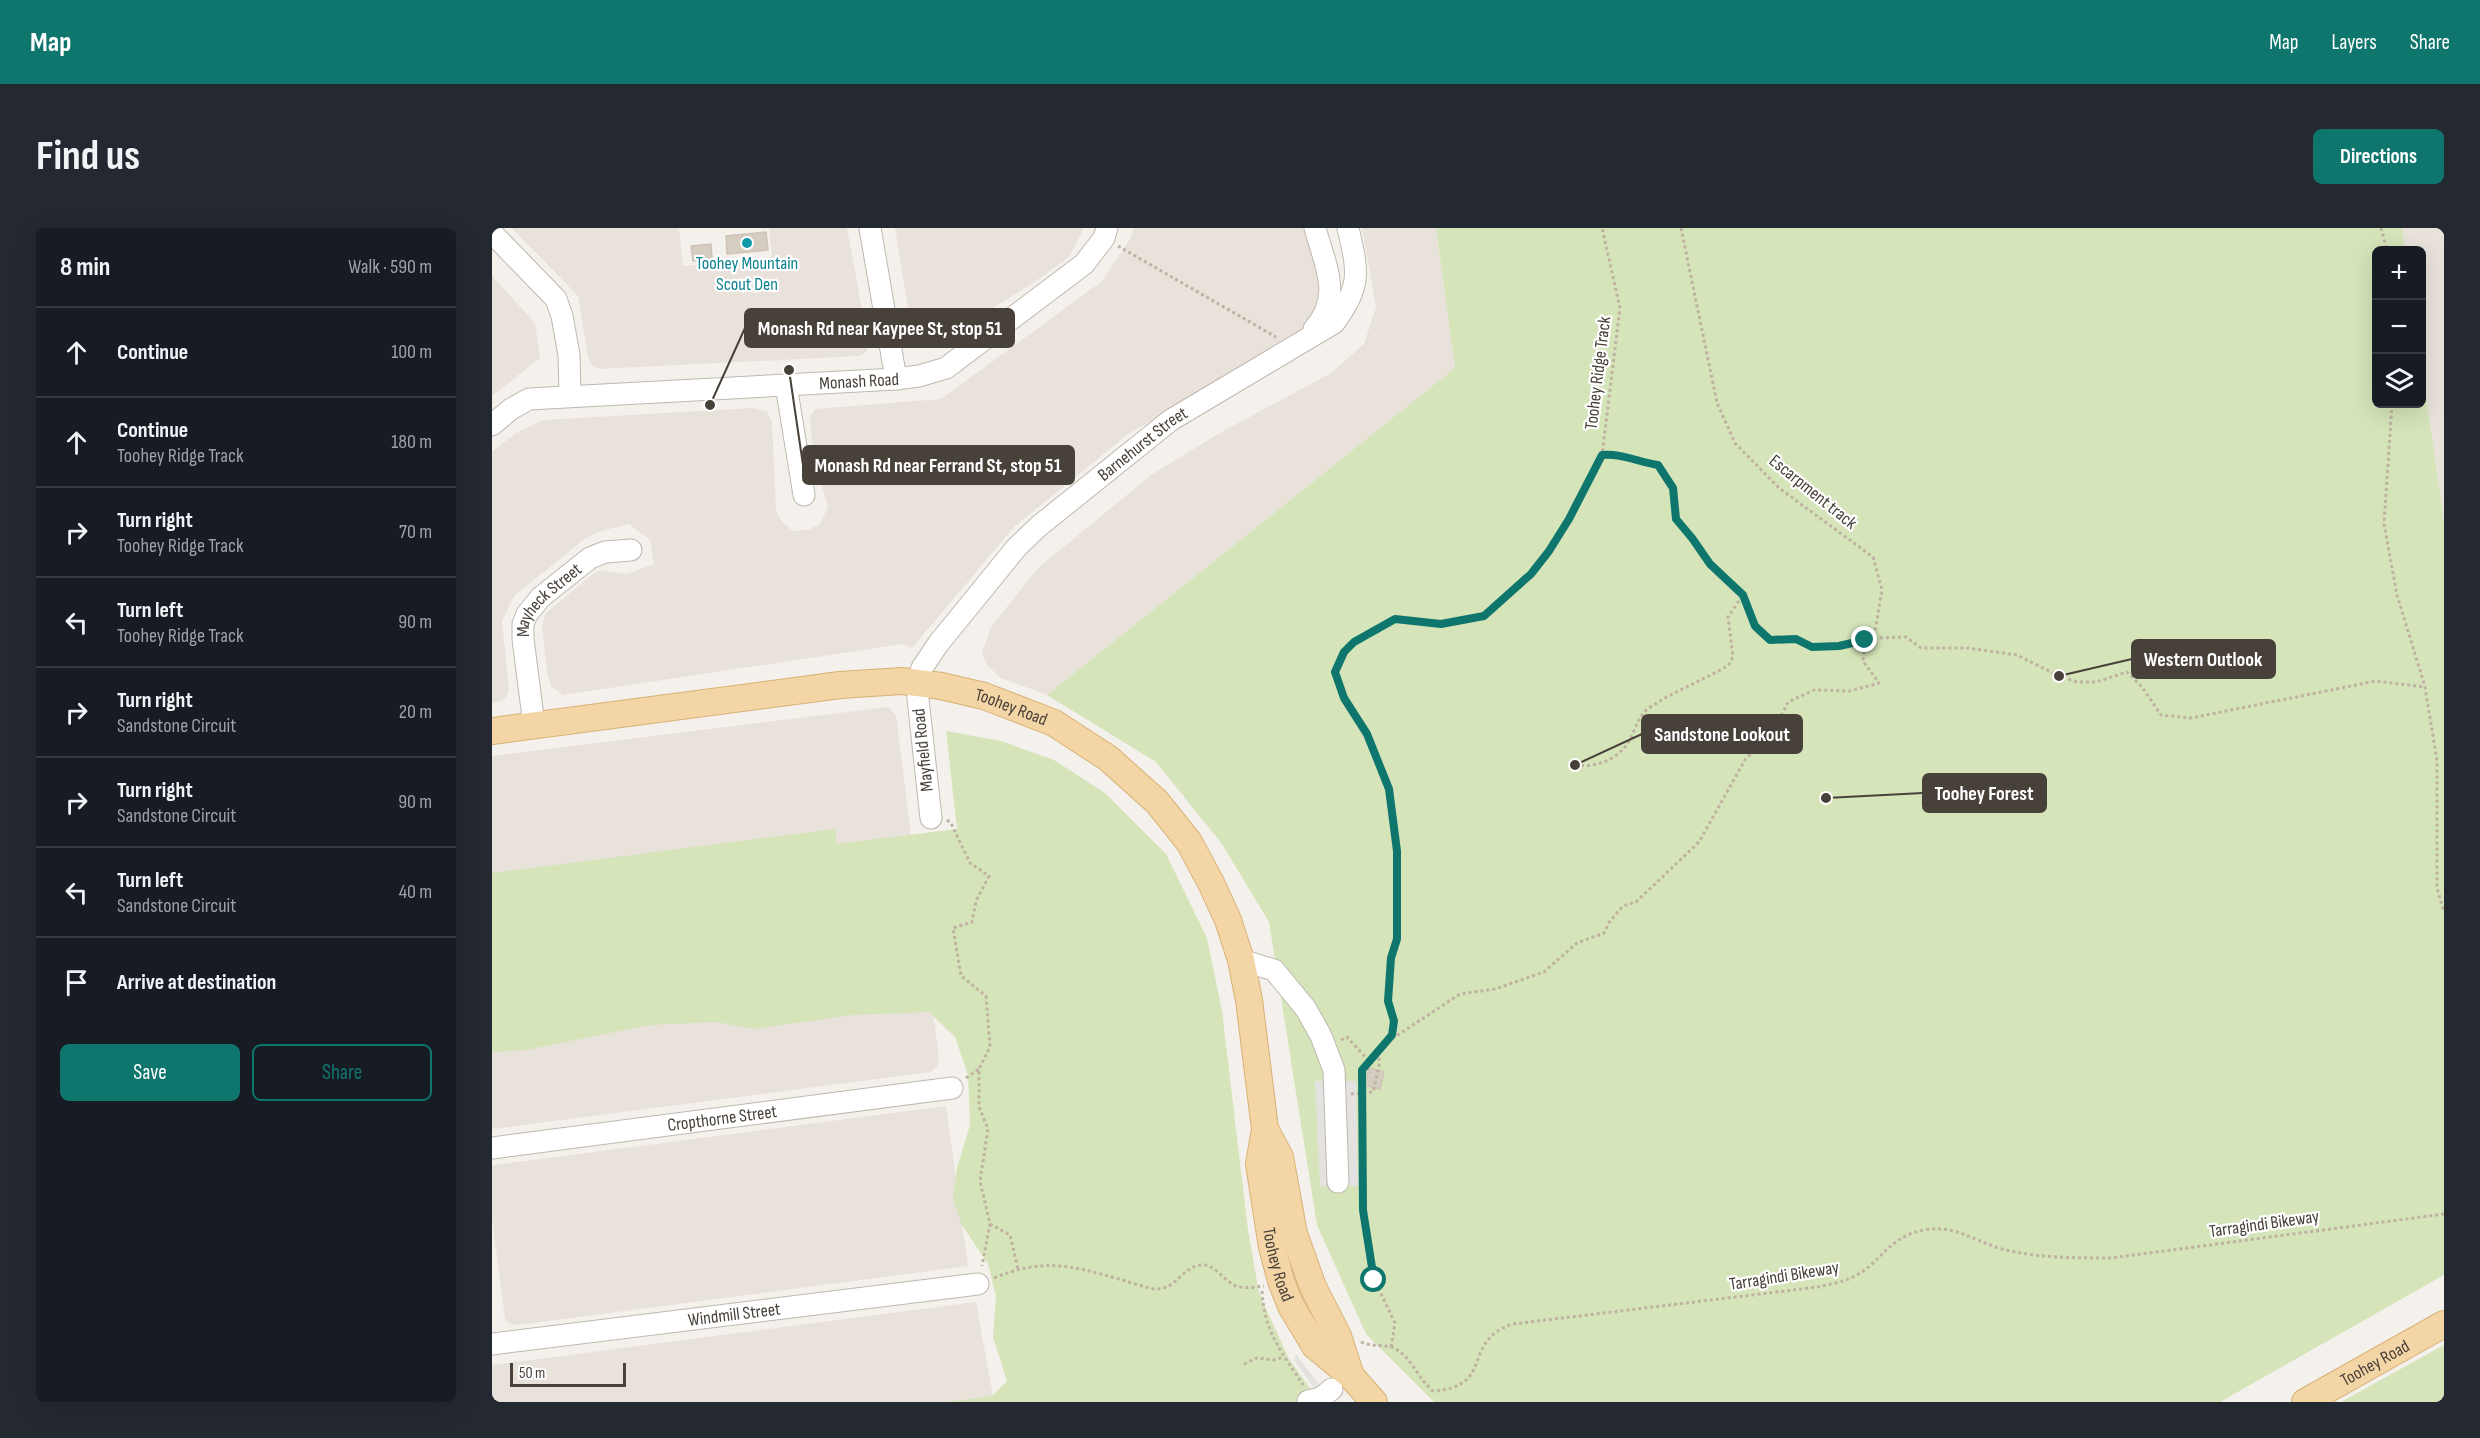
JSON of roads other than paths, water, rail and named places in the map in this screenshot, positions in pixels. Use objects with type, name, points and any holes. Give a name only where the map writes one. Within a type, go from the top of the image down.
[{"type":"main road","name":"Toohey Road","points":[[492,731],[874,681],[918,682],[984,696],[1054,723],[1108,758],[1157,802],[1189,842],[1228,920],[1241,960],[1250,1000],[1265,1129],[1280,1157],[1294,1234],[1313,1287],[1338,1336],[1342,1382],[1374,1402]]},
{"type":"main road","name":"Toohey Road","points":[[2305,1402],[2444,1324]]},
{"type":"street","points":[[870,228],[896,379]]},
{"type":"street","name":"Barnehurst Street","points":[[1301,343],[1324,317],[1331,299],[1328,277],[1315,228]]},
{"type":"street","name":"Barnehurst Street","points":[[918,682],[922,668],[938,644],[1017,547],[1040,526],[1171,420],[1334,322],[1349,304],[1357,283],[1354,253],[1348,228]]},
{"type":"street","points":[[492,233],[556,299],[562,316],[569,356],[570,396]]},
{"type":"street","name":"Monash Road","points":[[492,425],[511,409],[529,399],[896,379],[919,376],[946,368],[1084,264],[1106,233]]},
{"type":"street","points":[[786,385],[804,495]]},
{"type":"street","name":"Mayheck Street","points":[[534,725],[523,639],[523,624],[527,614],[541,597],[590,558],[605,552],[631,550]]},
{"type":"street","name":"Mayfield Road","points":[[918,682],[930,813]]},
{"type":"street","points":[[1241,960],[1274,970],[1306,1009],[1321,1036],[1334,1070],[1338,1182]]},
{"type":"street","name":"Cropthorne Street","points":[[492,1148],[952,1088]]},
{"type":"street","name":"Windmill Street","points":[[492,1344],[978,1284]]},
{"type":"street","points":[[1308,1401],[1320,1398],[1342,1382]]},
{"type":"place","name":"Toohey Mountain Scout Den","points":[[747,243]]},
{"type":"place","name":"Monash Rd near Ferrand St, stop 51","points":[[789,370]]},
{"type":"place","name":"Monash Rd near Kaypee St, stop 51","points":[[710,405]]},
{"type":"place","name":"Western Outlook","points":[[2059,676]]},
{"type":"place","name":"Sandstone Lookout","points":[[1575,765]]},
{"type":"place","name":"Toohey Forest","points":[[1826,798]]}]
